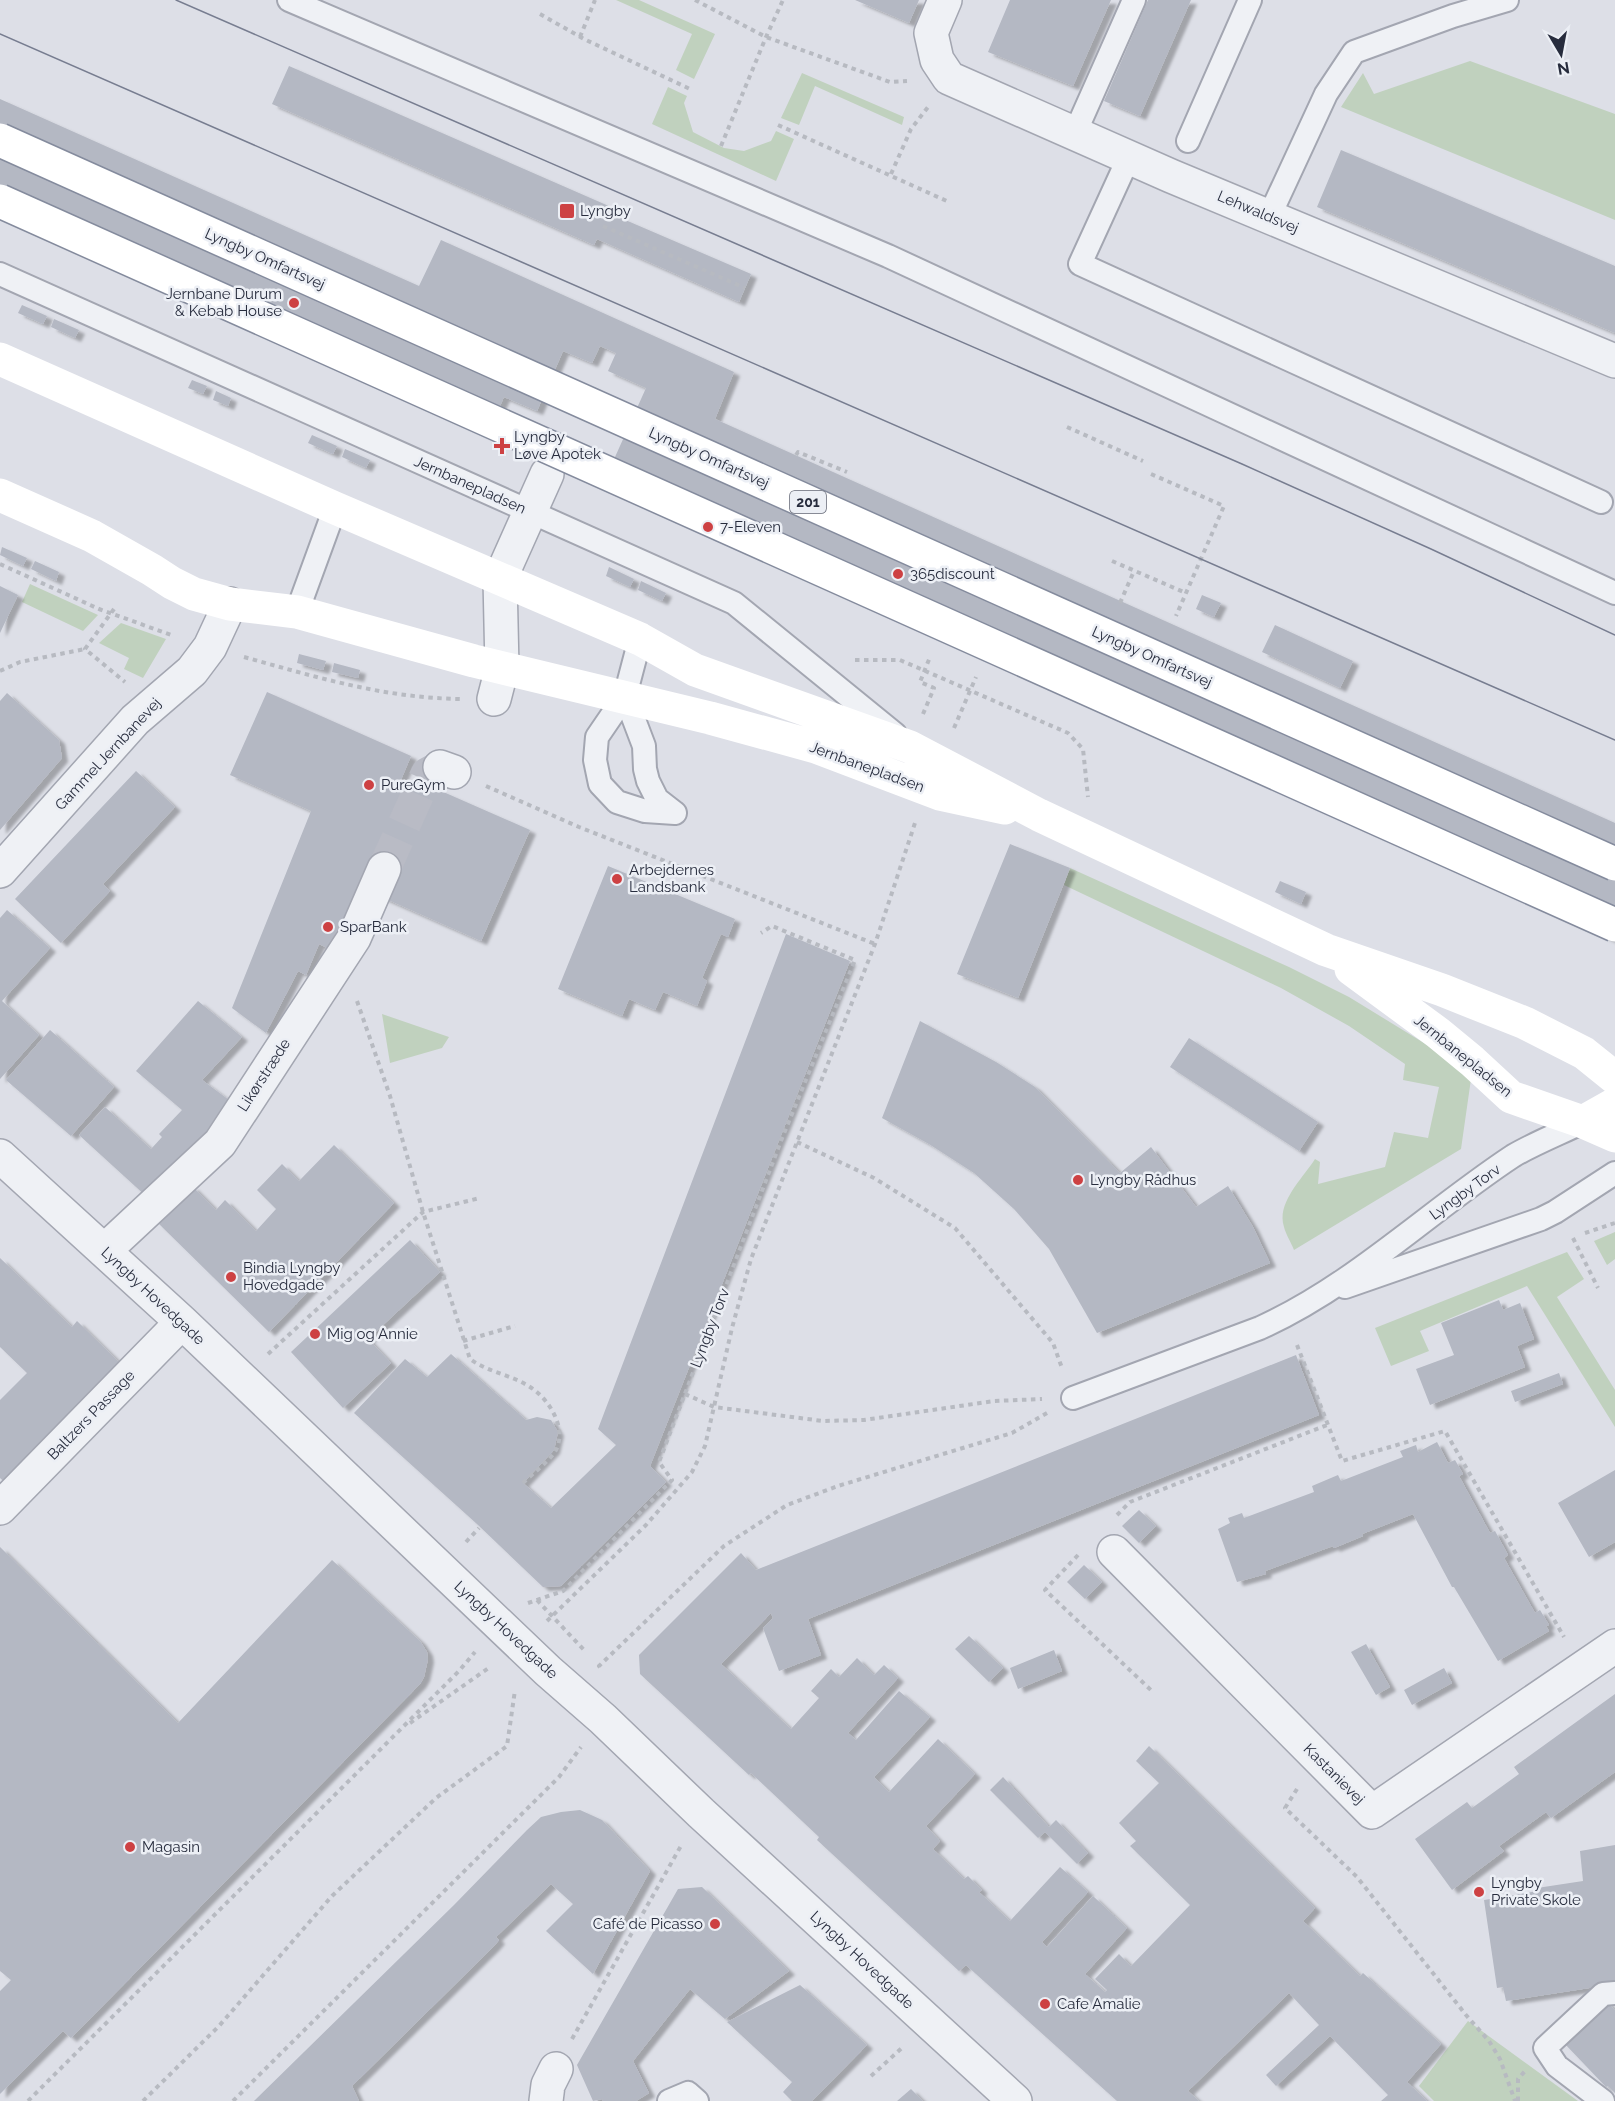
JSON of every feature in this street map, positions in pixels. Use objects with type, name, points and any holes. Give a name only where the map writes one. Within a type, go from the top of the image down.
[{"type":"main road","name":"Lyngby Omfartsvej","points":[[0,140],[1615,864]]},
{"type":"main road","points":[[0,201],[1615,925]]},
{"type":"main road","name":"Jernbanepladsen","points":[[0,359],[334,508],[640,639],[695,670],[910,747],[934,775]]},
{"type":"main road","name":"Jernbanepladsen","points":[[0,495],[92,536],[194,594],[230,604],[297,612],[498,684],[626,696],[816,747],[934,775],[1039,815],[1326,950],[1442,990],[1525,1023],[1584,1053],[1615,1078]]},
{"type":"main road","name":"Jernbanepladsen","points":[[1326,950],[1438,1033],[1511,1097],[1583,1122],[1615,1136]]},
{"type":"main road","name":"Lyngby Torv","points":[[1583,1122],[1615,1104]]},
{"type":"street","points":[[945,0],[931,33],[937,60],[950,78]]},
{"type":"street","name":"Lehwaldsvej","points":[[950,78],[1269,217],[1615,361]]},
{"type":"street","points":[[498,684],[500,579],[547,474]]},
{"type":"street","name":"Gammel Jernbanevej","points":[[0,871],[135,720],[192,671],[210,647],[230,604]]},
{"type":"street","name":"Likørstræde","points":[[104,1251],[220,1143],[362,924],[384,869]]},
{"type":"street","name":"Lyngby Hovedgade","points":[[0,1156],[182,1322],[510,1635],[603,1719],[701,1813],[1015,2101]]},
{"type":"street","name":"Baltzers Passage","points":[[0,1508],[182,1322]]},
{"type":"street","name":"Kastanievej","points":[[1114,1552],[1372,1812],[1615,1646]]},
{"type":"street","points":[[546,2101],[548,2085],[556,2069]]},
{"type":"lane","points":[[289,0],[888,256],[1615,593]]},
{"type":"lane","points":[[1075,133],[1134,0]]},
{"type":"lane","points":[[1188,141],[1250,0]]},
{"type":"lane","points":[[1269,217],[1326,94],[1354,52],[1453,16],[1507,0]]},
{"type":"lane","points":[[1129,157],[1080,264],[1601,502]]},
{"type":"lane","name":"Jernbanepladsen","points":[[0,274],[734,603],[910,747]]},
{"type":"lane","points":[[297,612],[334,508]]},
{"type":"lane","points":[[626,696],[644,747],[648,781],[657,799],[675,813],[645,811],[617,802],[600,784],[595,760],[597,737],[626,696],[640,639]]},
{"type":"lane","name":"Lyngby Torv","points":[[1073,1398],[1286,1317],[1324,1295],[1516,1155],[1583,1122]]},
{"type":"lane","name":"Lyngby Torv","points":[[1324,1295],[1540,1219],[1556,1212],[1615,1173]]},
{"type":"lane","points":[[1603,2101],[1557,2066],[1545,2048],[1603,1994],[1615,1993]]},
{"type":"lane","points":[[669,2101],[688,2093],[697,2101]]},
{"type":"path","points":[[580,37],[595,0]]},
{"type":"path","points":[[695,0],[766,37],[890,82]]},
{"type":"path","points":[[721,147],[783,0]]},
{"type":"path","points":[[540,14],[580,37],[690,89]]},
{"type":"path","points":[[891,174],[911,129],[950,78]]},
{"type":"path","points":[[778,125],[949,202]]},
{"type":"path","points":[[603,226],[745,288]]},
{"type":"path","points":[[1067,427],[1143,461]]},
{"type":"path","points":[[796,455],[798,452],[847,472]]},
{"type":"path","points":[[1151,474],[1224,506],[1176,616]]},
{"type":"path","points":[[1112,561],[1186,593]]},
{"type":"path","points":[[0,564],[112,611],[210,647],[354,687],[408,697],[498,684]]},
{"type":"path","points":[[1130,581],[1134,571]]},
{"type":"path","points":[[0,671],[20,662],[85,649],[112,611]]},
{"type":"path","points":[[85,649],[152,704]]},
{"type":"path","points":[[854,660],[900,660],[1068,734],[1083,749],[1089,808],[1113,849]]},
{"type":"path","points":[[28,2101],[459,1671],[510,1635],[552,1616],[646,1525],[692,1472],[705,1446],[732,1328],[751,1259],[875,944],[934,775],[981,669]]},
{"type":"path","name":"Lyngby Torv","points":[[510,1635],[518,1606],[563,1590],[672,1480],[658,1462],[780,1141],[855,960],[772,926],[760,933]]},
{"type":"path","points":[[326,980],[356,999],[390,1096],[423,1212],[470,1359],[481,1367],[534,1389],[558,1422],[560,1436],[556,1451],[523,1483]]},
{"type":"path","points":[[797,1142],[874,1179],[955,1228],[1053,1343],[1073,1398]]},
{"type":"path","points":[[241,1378],[423,1212],[480,1198]]},
{"type":"path","points":[[1598,1288],[1573,1237],[1615,1223]]},
{"type":"path","points":[[1286,1317],[1342,1461],[1445,1431],[1582,1669]]},
{"type":"path","points":[[464,1341],[515,1326]]},
{"type":"path","points":[[685,1394],[714,1407],[823,1421],[864,1419],[994,1401],[1073,1398]]},
{"type":"path","points":[[606,1673],[599,1666],[724,1545],[787,1505],[838,1486],[1012,1433],[1073,1398]]},
{"type":"path","points":[[537,1600],[591,1657]]},
{"type":"path","points":[[402,1728],[510,1635]]},
{"type":"path","points":[[143,2101],[219,2026],[332,1896],[436,1798],[507,1746],[510,1635]]},
{"type":"path","points":[[233,2101],[559,1777],[603,1719]]},
{"type":"path","points":[[1285,1808],[1357,1877],[1489,2041],[1500,2059],[1514,2101]]},
{"type":"path","points":[[556,2069],[701,1813]]},
{"type":"green space","points":[[616,0],[639,0],[715,34],[694,79],[676,70],[692,34]]},
{"type":"green space","points":[[1470,61],[1615,114],[1615,220],[1341,107],[1363,73],[1374,94]]},
{"type":"green space","points":[[802,73],[904,117],[902,125],[815,86],[799,125],[781,118]]},
{"type":"green space","points":[[668,87],[687,96],[684,103],[693,132],[724,148],[744,151],[771,141],[776,131],[794,139],[776,181],[652,124]]},
{"type":"green space","points":[[30,584],[98,615],[83,631],[22,602]]},
{"type":"green space","points":[[121,623],[166,639],[143,678],[124,669],[129,658],[99,643]]},
{"type":"green space","points":[[1070,868],[1289,967],[1349,997],[1424,1043],[1471,1079],[1461,1149],[1294,1250],[1284,1227],[1284,1209],[1292,1191],[1315,1159],[1320,1162],[1318,1184],[1385,1167],[1394,1132],[1428,1138],[1439,1087],[1403,1080],[1405,1064],[1349,1026],[1281,988],[1064,885]]},
{"type":"green space","points":[[382,1014],[449,1037],[442,1048],[390,1063]]},
{"type":"green space","points":[[1615,1232],[1615,1259],[1607,1265],[1594,1241]]},
{"type":"green space","points":[[1567,1252],[1584,1279],[1557,1297],[1615,1390],[1615,1427],[1527,1286],[1420,1331],[1429,1351],[1391,1366],[1375,1328]]},
{"type":"green space","points":[[1468,2021],[1578,2101],[1434,2101],[1419,2086]]},
{"type":"building","points":[[855,0],[919,0],[909,23]]},
{"type":"building","points":[[1010,0],[1111,0],[1073,86],[988,52]]},
{"type":"building","points":[[1148,0],[1191,0],[1140,116],[1104,101]]},
{"type":"building","points":[[289,66],[611,207],[609,213],[751,274],[739,302],[597,239],[594,245],[272,104]]},
{"type":"building","points":[[0,99],[419,286],[441,240],[734,372],[715,419],[1615,823],[1615,941],[602,486],[646,388],[608,371],[616,353],[600,346],[592,363],[563,351],[537,411],[504,397],[487,435],[0,216]]},
{"type":"building","points":[[1341,150],[1615,266],[1615,333],[1317,207]]},
{"type":"building","points":[[22,305],[47,316],[43,324],[18,313]]},
{"type":"building","points":[[54,319],[79,330],[75,338],[51,327]]},
{"type":"building","points":[[192,380],[207,386],[203,394],[188,388]]},
{"type":"building","points":[[216,391],[231,398],[228,406],[213,400]]},
{"type":"building","points":[[312,435],[337,446],[333,454],[308,443]]},
{"type":"building","points":[[345,449],[370,460],[366,468],[342,457]]},
{"type":"building","points":[[2,547],[27,558],[23,566],[0,555]]},
{"type":"building","points":[[35,561],[59,572],[56,581],[31,569]]},
{"type":"building","points":[[609,567],[634,579],[630,587],[606,576]]},
{"type":"building","points":[[641,581],[666,593],[662,601],[638,590]]},
{"type":"building","points":[[0,586],[18,595],[0,633]]},
{"type":"building","points":[[1202,595],[1221,603],[1214,617],[1196,609]]},
{"type":"building","points":[[1275,625],[1353,661],[1340,688],[1262,652]]},
{"type":"building","points":[[299,654],[326,661],[323,670],[297,663]]},
{"type":"building","points":[[334,663],[360,670],[358,678],[332,672]]},
{"type":"building","points":[[267,692],[411,756],[400,782],[413,787],[416,780],[530,830],[481,941],[368,891],[341,954],[319,944],[306,975],[298,971],[266,1033],[232,1008],[311,811],[230,775]]},
{"type":"building","points":[[7,693],[59,740],[62,758],[0,830],[0,701]]},
{"type":"building","points":[[136,771],[175,807],[103,884],[110,891],[61,943],[15,899]]},
{"type":"building","points":[[1010,844],[1070,868],[1018,998],[957,974]]},
{"type":"building","points":[[608,866],[735,919],[728,937],[721,934],[702,978],[707,981],[697,1006],[663,992],[655,1010],[629,999],[622,1016],[558,989]]},
{"type":"building","points":[[1280,881],[1306,892],[1301,904],[1275,892]]},
{"type":"building","points":[[7,910],[50,948],[2,1001],[39,1035],[0,1079],[0,918]]},
{"type":"building","points":[[786,934],[850,961],[650,1466],[666,1482],[561,1586],[543,1587],[354,1413],[405,1359],[427,1377],[451,1354],[526,1420],[537,1417],[551,1420],[558,1432],[554,1450],[523,1483],[551,1508],[616,1445],[598,1429]]},
{"type":"building","points":[[198,1001],[242,1037],[202,1080],[229,1100],[230,1110],[187,1160],[182,1155],[170,1166],[173,1169],[147,1197],[79,1135],[105,1107],[151,1149],[162,1137],[159,1134],[182,1110],[136,1071]]},
{"type":"building","name":"Lyngby Rådhus","points":[[920,1021],[996,1062],[1035,1087],[1120,1173],[1151,1147],[1196,1207],[1228,1186],[1253,1227],[1270,1263],[1097,1333],[1049,1249],[1014,1209],[974,1173],[929,1144],[882,1118]]},
{"type":"building","points":[[50,1030],[114,1087],[71,1136],[6,1080]]},
{"type":"building","points":[[1189,1038],[1318,1122],[1299,1151],[1170,1067]]},
{"type":"building","points":[[334,1145],[394,1203],[269,1332],[157,1222],[192,1186],[216,1210],[225,1200],[256,1231],[276,1209],[257,1190],[282,1164],[299,1181]]},
{"type":"building","points":[[410,1240],[440,1272],[368,1339],[391,1363],[343,1408],[291,1352]]},
{"type":"building","points":[[0,1258],[72,1327],[77,1321],[126,1369],[11,1488],[0,1478],[0,1400],[27,1373],[0,1347]]},
{"type":"building","points":[[1499,1300],[1503,1310],[1520,1303],[1534,1339],[1517,1346],[1525,1367],[1430,1405],[1416,1369],[1454,1355],[1441,1323]]},
{"type":"building","points":[[1296,1355],[1319,1415],[808,1619],[821,1655],[779,1671],[763,1628],[773,1618],[771,1613],[721,1664],[791,1729],[819,1698],[811,1691],[831,1669],[839,1677],[857,1658],[874,1675],[884,1665],[898,1678],[848,1733],[856,1740],[899,1691],[930,1717],[874,1777],[889,1792],[938,1739],[975,1774],[926,1826],[940,1841],[933,1849],[964,1879],[968,1876],[982,1890],[979,1892],[1010,1921],[1060,1867],[1088,1892],[1042,1942],[1047,1947],[1093,1896],[1127,1928],[1085,1974],[1105,1992],[1107,1990],[1095,1979],[1119,1954],[1131,1966],[1190,1905],[1130,1846],[1136,1841],[1119,1823],[1159,1783],[1136,1761],[1149,1746],[1315,1908],[1303,1921],[1360,1976],[1363,1973],[1441,2044],[1407,2082],[1427,2101],[1381,2101],[1388,2095],[1330,2036],[1276,2086],[1266,2075],[1319,2025],[1289,1993],[1188,2091],[1199,2101],[1117,2101],[966,1965],[959,1971],[817,1840],[819,1837],[751,1773],[749,1775],[640,1674],[639,1655],[741,1553],[756,1570]]},
{"type":"building","points":[[1559,1373],[1563,1384],[1515,1402],[1511,1391]]},
{"type":"building","points":[[1437,1442],[1448,1463],[1455,1460],[1463,1474],[1459,1476],[1490,1533],[1495,1531],[1508,1555],[1504,1558],[1535,1613],[1540,1610],[1549,1625],[1546,1626],[1549,1631],[1498,1661],[1452,1587],[1413,1514],[1334,1548],[1333,1546],[1265,1571],[1266,1574],[1237,1582],[1218,1529],[1230,1523],[1228,1518],[1242,1513],[1244,1518],[1314,1492],[1312,1486],[1338,1475],[1341,1481],[1403,1457],[1400,1451],[1416,1445],[1418,1452]]},
{"type":"building","points":[[1615,1470],[1615,1542],[1589,1557],[1558,1503]]},
{"type":"building","points":[[1139,1510],[1156,1526],[1139,1543],[1122,1526]]},
{"type":"building","name":"Magasin","points":[[0,1547],[178,1723],[332,1560],[420,1641],[427,1652],[428,1659],[420,1684],[71,2038],[63,2031],[0,2094],[0,1991],[11,1980],[0,1971]]},
{"type":"building","points":[[1084,1565],[1102,1582],[1085,1599],[1067,1582]]},
{"type":"building","points":[[969,1636],[1003,1668],[989,1682],[955,1649]]},
{"type":"building","points":[[1366,1644],[1390,1687],[1376,1695],[1351,1652]]},
{"type":"building","points":[[1054,1650],[1062,1671],[1018,1689],[1010,1668]]},
{"type":"building","points":[[1444,1668],[1452,1683],[1412,1705],[1404,1690]]},
{"type":"building","points":[[1615,1694],[1615,1772],[1551,1818],[1546,1812],[1499,1846],[1504,1851],[1452,1890],[1415,1839],[1467,1802],[1472,1808],[1519,1774],[1514,1767]]},
{"type":"building","points":[[1003,1777],[1049,1827],[1056,1820],[1088,1853],[1077,1864],[1045,1832],[1038,1838],[990,1790]]},
{"type":"building","points":[[580,1810],[602,1820],[650,1871],[593,1974],[546,1931],[573,1904],[551,1884],[496,1937],[499,1940],[494,1946],[352,2086],[359,2101],[254,2101],[541,1817]]},
{"type":"building","points":[[1615,1845],[1615,1984],[1506,2001],[1503,1987],[1497,1988],[1484,1900],[1583,1881],[1580,1851]]},
{"type":"building","points":[[702,1887],[789,1971],[725,2019],[690,1989],[633,2061],[649,2093],[636,2101],[603,2101],[602,2099],[593,2101],[577,2065],[678,1889]]},
{"type":"building","points":[[800,1985],[867,2045],[812,2101],[792,2101],[783,2092],[792,2082],[727,2022]]},
{"type":"building","points":[[1606,2001],[1615,2010],[1615,2093],[1608,2086],[1606,2087],[1564,2043]]},
{"type":"building","points":[[911,2089],[923,2101],[897,2101]]},
{"type":"tunnel","points":[[384,869],[427,774],[440,767]]},
{"type":"tram line","points":[[176,0],[1242,464],[1615,635]]},
{"type":"tram line","points":[[0,34],[1615,740]]},
{"type":"place","name":"Lyngby","points":[[567,211]]},
{"type":"place","name":"Jernbane Durum & Kebab House","points":[[294,303]]},
{"type":"place","name":"Lyngby Løve Apotek","points":[[502,446]]},
{"type":"place","name":"7-Eleven","points":[[708,527]]},
{"type":"place","name":"365discount","points":[[898,574]]},
{"type":"place","name":"PureGym","points":[[369,785]]},
{"type":"place","name":"Arbejdernes Landsbank","points":[[617,879]]},
{"type":"place","name":"SparBank","points":[[328,927]]},
{"type":"place","name":"Lyngby Rådhus","points":[[1078,1180]]},
{"type":"place","name":"Bindia Lyngby Hovedgade","points":[[231,1277]]},
{"type":"place","name":"Mig og Annie","points":[[315,1334]]},
{"type":"place","name":"Magasin","points":[[130,1847]]},
{"type":"place","name":"Lyngby Private Skole","points":[[1479,1892]]},
{"type":"place","name":"Café de Picasso","points":[[715,1924]]},
{"type":"place","name":"Cafe Amalie","points":[[1045,2004]]}]
